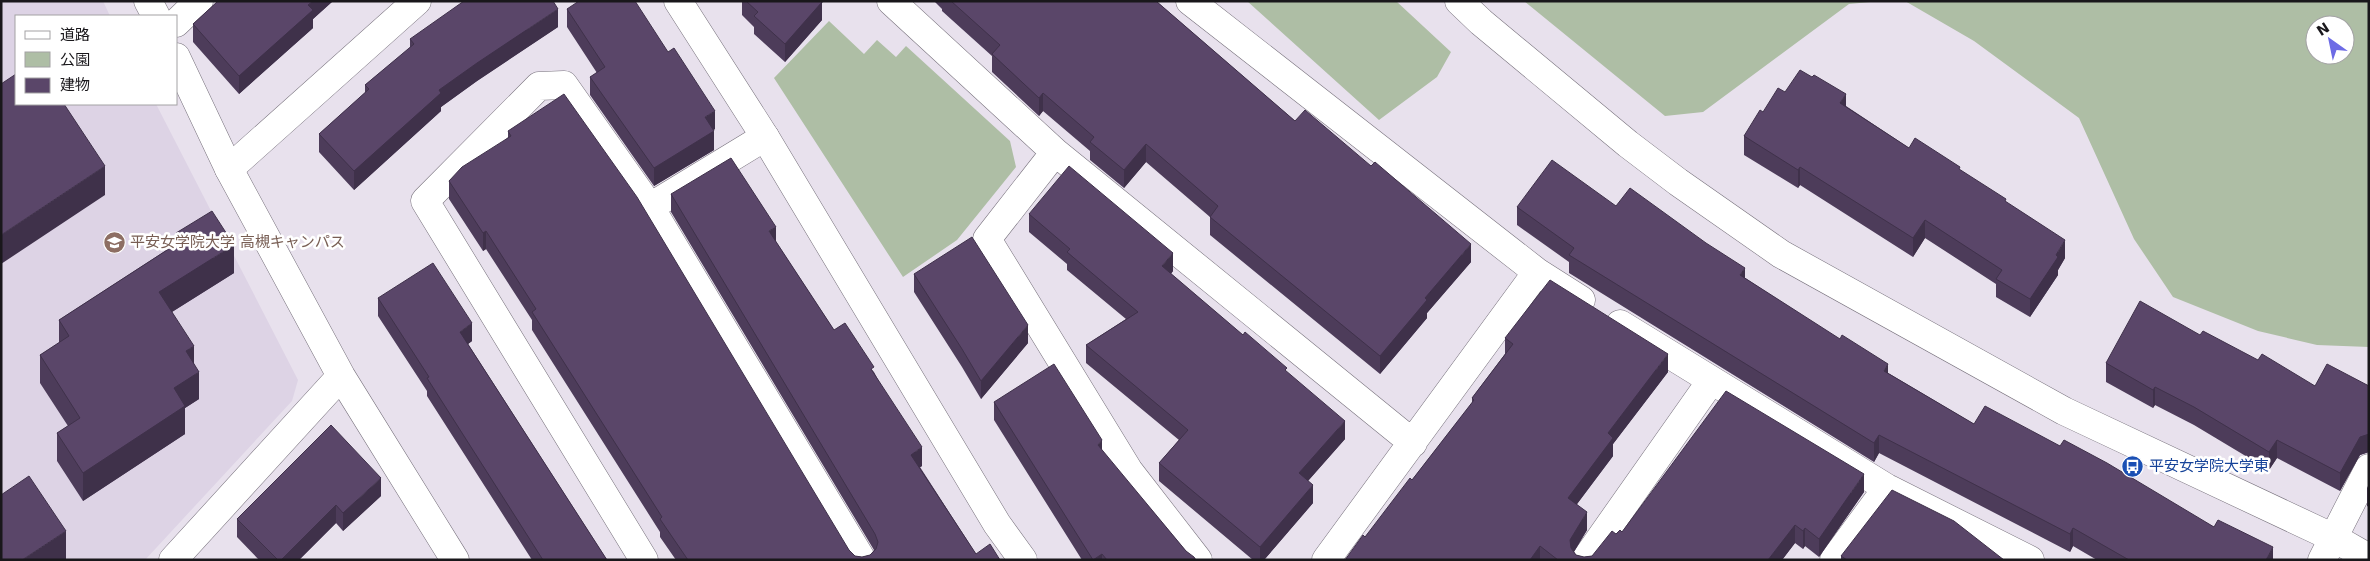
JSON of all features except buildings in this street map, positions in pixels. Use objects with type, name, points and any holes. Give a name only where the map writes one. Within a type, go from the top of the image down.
[{"type":"street","points":[[148,1],[155,15]]},
{"type":"street","points":[[178,21],[199,1]]},
{"type":"street","points":[[229,170],[416,1]]},
{"type":"street","points":[[678,1],[765,137],[997,524],[1023,560]]},
{"type":"street","points":[[891,1],[1055,152],[1413,443]]},
{"type":"street","points":[[1190,1],[1536,272],[1888,488],[2030,560]]},
{"type":"street","points":[[1459,1],[1481,22],[1628,144],[1678,182],[1781,254],[2064,411],[2328,549],[2369,558]]},
{"type":"street","points":[[178,61],[229,170],[341,376],[455,560]]},
{"type":"street","points":[[644,560],[424,201],[539,86],[564,85],[650,207],[862,560]]},
{"type":"street","points":[[650,207],[765,137]]},
{"type":"street","points":[[1055,152],[987,239],[1129,471],[1198,560]]},
{"type":"street","points":[[1326,560],[1536,272]]},
{"type":"street","points":[[172,560],[341,376]]},
{"type":"street","points":[[1585,560],[1711,381]]},
{"type":"street","points":[[2328,549],[2369,468]]},
{"type":"street","points":[[1834,560],[1888,488]]},
{"type":"shaded area","name":"平安女学院大学 高槻キャンパス","points":[[1,1],[103,1],[110,15],[15,15],[15,105],[157,105],[298,380],[292,401],[145,560],[1,560]]},
{"type":"green space","points":[[1247,1],[1396,1],[1451,52],[1437,77],[1379,120]]},
{"type":"green space","points":[[1524,1],[1881,1],[1849,4],[1703,112],[1665,116]]},
{"type":"green space","points":[[1905,1],[2369,1],[2369,347],[2317,345],[2258,331],[2173,297],[2134,239],[2079,118],[1974,41]]},
{"type":"green space","points":[[829,21],[864,54],[877,40],[896,57],[906,46],[1010,141],[1016,167],[957,240],[903,277],[774,78]]},
{"type":"place","name":"平安女学院大学 高槻キャンパス","points":[[114,242]]},
{"type":"place","name":"平安女学院大学東","points":[[2133,466]]}]
